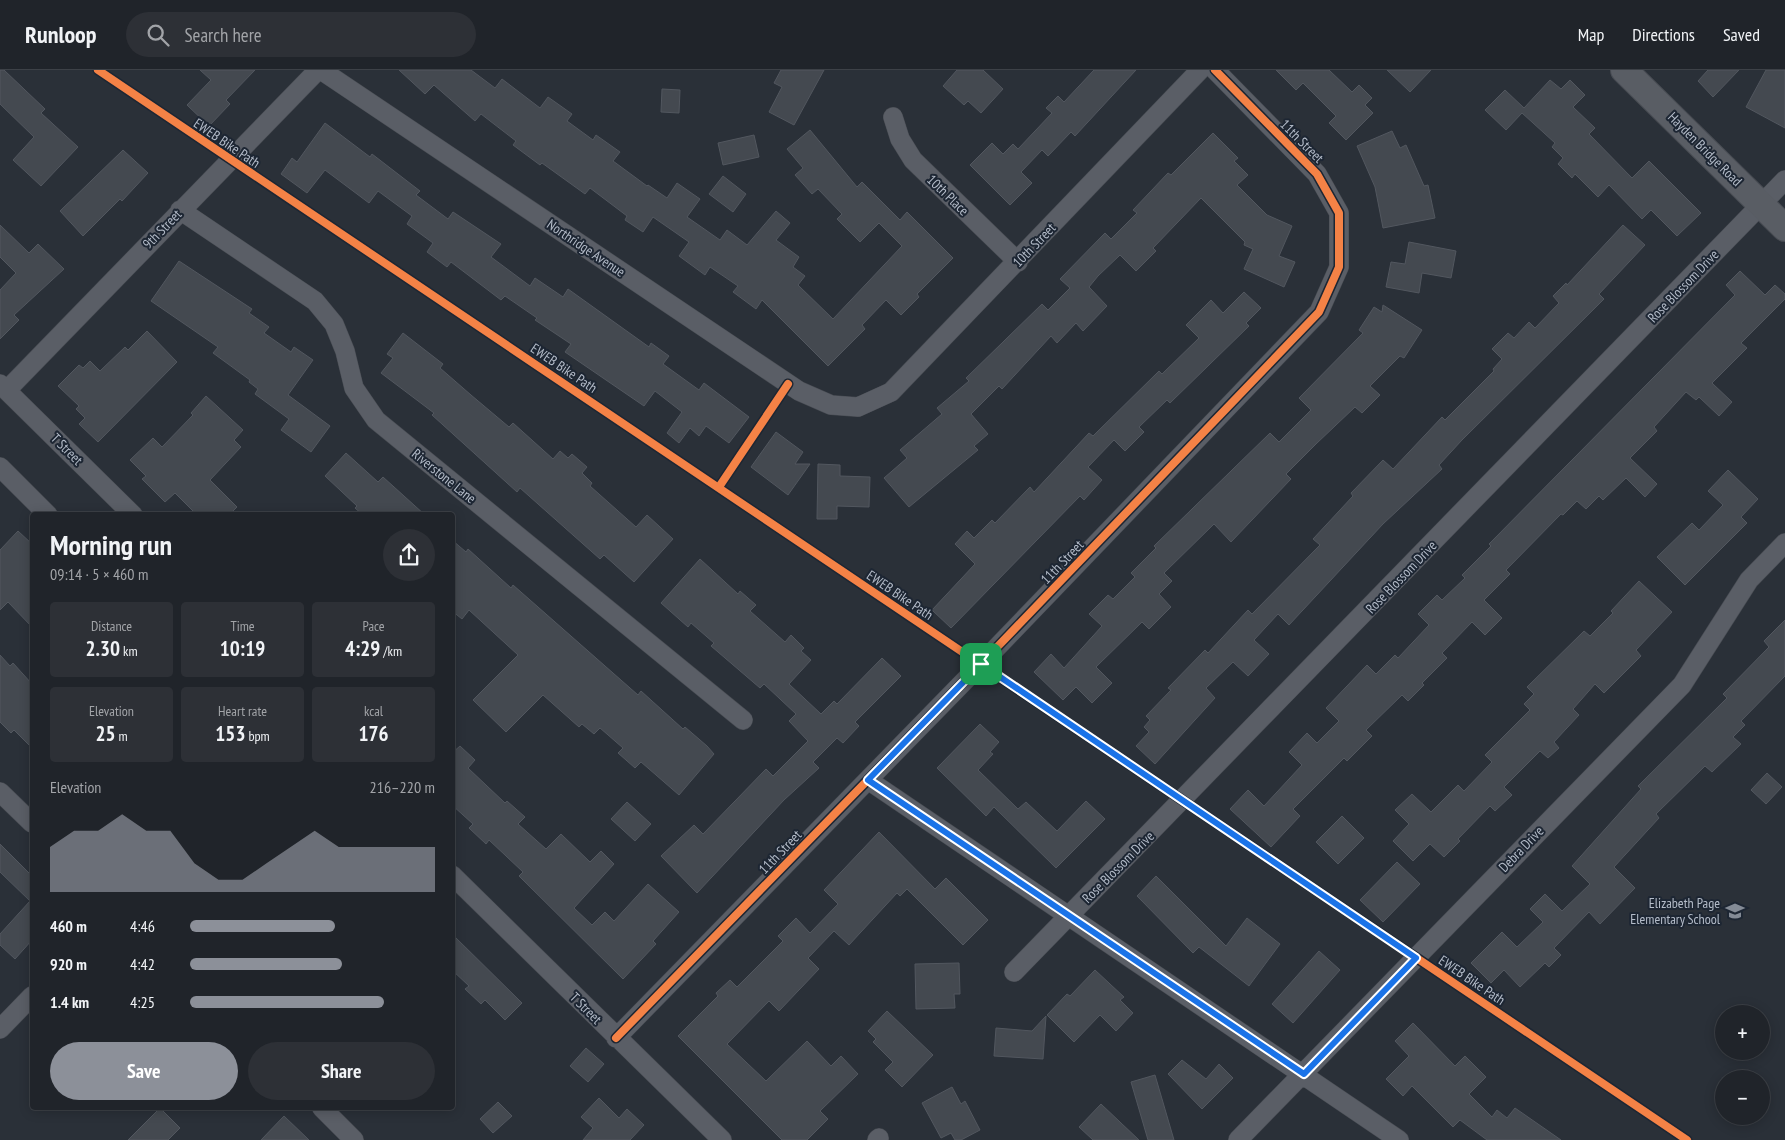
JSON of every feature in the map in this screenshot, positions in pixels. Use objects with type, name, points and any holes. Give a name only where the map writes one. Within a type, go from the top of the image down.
[{"type":"street","name":"9th Street","points":[[4,387],[320,70]]},
{"type":"street","name":"Northridge Avenue","points":[[320,70],[799,391],[830,405],[858,407]]},
{"type":"street","name":"10th Street","points":[[858,407],[891,392],[1018,262],[1200,70]]},
{"type":"street","name":"11th Street","points":[[616,1038],[868,780],[1319,312],[1339,267],[1339,214],[1317,174],[1214,70]]},
{"type":"street","name":"Hayden Bridge Road","points":[[1624,70],[1785,228]]},
{"type":"street","name":"10th Place","points":[[893,117],[900,139],[913,160],[1018,262]]},
{"type":"street","name":"Rose Blossom Drive","points":[[1014,972],[1785,180]]},
{"type":"street","name":"Riverstone Lane","points":[[180,210],[315,301],[334,324],[345,351],[354,388],[376,420],[743,720]]},
{"type":"street","name":"T Street","points":[[4,387],[130,512]]},
{"type":"street","points":[[0,468],[45,512]]},
{"type":"street","name":"Debra Drive","points":[[1238,1140],[1682,685],[1749,580],[1785,542]]},
{"type":"street","points":[[868,780],[1399,1140]]},
{"type":"street","points":[[0,792],[30,821]]},
{"type":"street","name":"T Street","points":[[455,878],[722,1140]]},
{"type":"street","points":[[0,1029],[30,998]]},
{"type":"street","points":[[324,1110],[354,1140]]},
{"type":"building","points":[[0,70],[4,70],[45,109],[41,113],[78,147],[41,186],[13,160],[34,137],[0,104]]},
{"type":"building","points":[[200,70],[255,70],[226,100],[230,104],[209,126],[187,105],[211,80]]},
{"type":"building","points":[[399,70],[471,70],[495,88],[502,79],[540,108],[548,97],[572,114],[567,121],[593,140],[596,135],[620,152],[613,161],[647,186],[667,198],[677,183],[700,199],[687,217],[720,240],[727,230],[747,245],[776,211],[790,223],[776,240],[799,257],[793,267],[805,276],[798,285],[833,319],[902,246],[879,223],[860,242],[837,219],[842,214],[818,189],[812,194],[795,175],[803,168],[787,149],[810,130],[857,187],[862,182],[900,220],[907,212],[953,258],[917,294],[919,297],[901,315],[886,300],[862,325],[865,329],[828,366],[762,300],[756,309],[733,292],[738,286],[710,267],[705,275],[679,256],[689,242],[653,217],[643,232],[625,220],[627,216],[590,188],[585,194],[542,163],[540,165],[513,145],[516,141],[481,114],[475,121],[434,85],[425,94]]},
{"type":"building","points":[[781,70],[824,70],[794,125],[769,112],[782,87],[774,83]]},
{"type":"building","points":[[957,70],[983,70],[1003,89],[981,113],[968,101],[964,105],[943,86]]},
{"type":"building","points":[[1094,70],[1136,70],[1075,136],[1071,132],[1048,156],[1042,150],[1021,172],[1032,183],[1010,205],[970,165],[992,143],[1003,154],[1013,144],[1018,149],[1052,113],[1046,108],[1058,96],[1064,102]]},
{"type":"building","points":[[1276,70],[1329,70],[1352,92],[1359,85],[1372,98],[1365,105],[1373,113],[1346,140],[1329,123],[1336,116],[1303,83],[1296,90]]},
{"type":"building","points":[[1387,70],[1431,70],[1410,92]]},
{"type":"building","points":[[1708,70],[1739,70],[1713,97],[1698,81]]},
{"type":"building","points":[[1766,70],[1785,70],[1785,128],[1746,107]]},
{"type":"building","points":[[1550,80],[1561,89],[1570,80],[1585,95],[1573,107],[1595,128],[1589,134],[1632,178],[1649,161],[1701,213],[1677,236],[1651,210],[1642,219],[1609,185],[1598,197],[1575,174],[1572,178],[1558,164],[1563,158],[1552,147],[1555,143],[1522,113],[1506,130],[1485,110],[1505,90],[1524,108]]},
{"type":"building","points":[[662,89],[680,90],[679,113],[661,112]]},
{"type":"building","points":[[325,123],[370,157],[372,154],[420,191],[416,195],[448,219],[453,212],[501,244],[491,257],[530,286],[535,278],[563,297],[568,289],[649,347],[651,343],[669,356],[663,364],[699,390],[704,383],[749,417],[729,443],[706,426],[699,436],[690,428],[679,443],[667,433],[682,412],[655,391],[644,406],[565,352],[571,344],[535,320],[537,318],[505,296],[501,300],[451,262],[447,267],[427,252],[433,243],[407,224],[412,216],[378,191],[369,203],[325,170],[307,193],[281,174],[292,158],[297,162]]},
{"type":"building","points":[[1392,131],[1400,148],[1406,145],[1424,186],[1428,185],[1435,218],[1383,228],[1375,187],[1357,146]]},
{"type":"building","points":[[1213,133],[1238,158],[1234,161],[1248,175],[1237,185],[1267,215],[1292,226],[1279,256],[1295,262],[1284,287],[1244,269],[1253,249],[1244,245],[1245,242],[1201,198],[1153,248],[1156,251],[1136,271],[1120,255],[1098,276],[1089,287],[1107,306],[1083,331],[1076,323],[1057,343],[1051,336],[1002,389],[999,386],[971,414],[988,434],[974,446],[978,450],[909,507],[884,478],[907,458],[900,450],[942,414],[937,408],[969,381],[966,378],[1042,304],[1048,310],[1070,288],[1060,279],[1105,233],[1111,239],[1137,213],[1133,210],[1168,173],[1171,175]]},
{"type":"building","points":[[754,135],[759,157],[723,165],[718,143]]},
{"type":"building","points":[[123,150],[148,173],[122,201],[120,199],[83,236],[60,211]]},
{"type":"building","points":[[723,176],[746,194],[733,212],[709,194]]},
{"type":"building","points":[[0,225],[29,253],[38,244],[64,269],[14,315],[19,320],[0,339],[0,290],[16,273],[0,257]]},
{"type":"building","points":[[1623,225],[1645,245],[1599,294],[1604,299],[1462,440],[1439,465],[1442,469],[1383,524],[1289,625],[1278,614],[1254,640],[1269,654],[1248,676],[1233,662],[1206,688],[1215,698],[1155,764],[1136,746],[1149,732],[1144,727],[1150,720],[1146,716],[1171,690],[1168,688],[1205,650],[1208,653],[1248,610],[1252,614],[1320,545],[1313,539],[1353,496],[1351,493],[1383,460],[1393,469],[1442,417],[1445,420],[1494,371],[1493,369],[1502,359],[1492,349],[1508,333],[1514,338],[1529,322],[1535,328],[1559,303],[1553,296],[1566,283],[1567,285]]},
{"type":"building","points":[[1409,242],[1456,251],[1451,278],[1422,273],[1419,293],[1386,287],[1391,262],[1405,264]]},
{"type":"building","points":[[179,261],[252,309],[249,313],[269,327],[264,333],[291,352],[294,347],[313,360],[288,395],[330,426],[311,452],[281,430],[289,419],[255,394],[258,389],[249,382],[250,380],[213,353],[218,347],[151,301]]},
{"type":"building","points":[[1740,271],[1765,295],[1775,285],[1785,294],[1785,299],[1741,343],[1747,348],[1712,383],[1732,402],[1719,416],[1699,397],[1696,400],[1686,392],[1654,427],[1657,431],[1630,458],[1657,484],[1645,497],[1626,478],[1603,500],[1599,496],[1586,509],[1577,501],[1563,515],[1561,514],[1506,570],[1510,574],[1484,600],[1502,618],[1485,635],[1472,622],[1442,653],[1447,658],[1422,683],[1424,685],[1408,701],[1402,695],[1366,730],[1372,736],[1347,761],[1344,758],[1293,809],[1300,816],[1271,847],[1230,809],[1248,790],[1264,806],[1302,765],[1289,752],[1307,733],[1317,743],[1339,721],[1326,708],[1367,665],[1376,674],[1395,655],[1398,658],[1429,625],[1418,614],[1437,595],[1442,600],[1465,578],[1462,575],[1491,546],[1489,544],[1735,295],[1726,285]]},
{"type":"building","points":[[1244,292],[1261,308],[1246,323],[1249,326],[1170,403],[1167,400],[1139,427],[1144,432],[1125,451],[1114,440],[1088,467],[1102,480],[1084,500],[1080,496],[951,628],[932,610],[975,564],[955,544],[967,531],[974,538],[992,520],[995,523],[1030,487],[1034,492],[1089,433],[1093,436],[1159,371],[1162,374],[1199,338],[1186,325],[1211,300],[1223,313]]},
{"type":"building","points":[[1383,305],[1422,330],[1404,358],[1400,356],[1370,386],[1380,395],[1362,413],[1355,407],[1316,444],[1286,474],[1291,479],[1231,542],[1214,524],[1164,573],[1172,581],[1159,594],[1171,607],[1149,629],[1142,622],[1096,667],[1112,683],[1092,703],[1076,687],[1063,700],[1034,672],[1051,654],[1064,668],[1102,626],[1089,614],[1108,595],[1113,599],[1135,577],[1131,573],[1156,548],[1154,546],[1270,433],[1279,442],[1311,410],[1299,398],[1363,333],[1359,330],[1374,307],[1382,312]]},
{"type":"building","points":[[147,331],[177,362],[98,442],[79,424],[85,418],[76,409],[79,406],[58,386],[79,365],[83,368],[90,361],[100,371],[125,347],[128,350]]},
{"type":"building","points":[[403,333],[443,364],[440,368],[509,427],[513,423],[553,459],[560,451],[568,458],[572,454],[587,467],[582,473],[592,483],[590,486],[636,527],[647,515],[673,539],[634,582],[604,555],[600,559],[520,488],[517,492],[432,415],[434,413],[381,373],[393,358],[387,354]]},
{"type":"building","points":[[206,396],[243,430],[234,440],[241,447],[210,480],[237,507],[232,512],[194,512],[175,493],[165,502],[142,479],[146,476],[130,460],[153,438],[162,447],[193,415],[191,413]]},
{"type":"building","points":[[776,432],[803,452],[795,464],[810,464],[788,495],[751,467]]},
{"type":"building","points":[[346,453],[378,482],[383,477],[422,512],[360,512],[355,508],[357,506],[325,476]]},
{"type":"building","points":[[818,464],[840,465],[840,476],[870,477],[869,507],[837,506],[837,519],[817,519]]},
{"type":"building","points":[[1728,470],[1758,499],[1741,517],[1747,523],[1685,585],[1657,557],[1692,523],[1699,530],[1723,505],[1708,491]]},
{"type":"building","points":[[18,531],[30,542],[30,625],[8,602],[0,610],[0,550]]},
{"type":"building","points":[[455,543],[466,552],[468,549],[511,588],[513,585],[638,695],[641,691],[714,754],[679,795],[641,762],[635,768],[618,753],[623,748],[600,728],[594,734],[582,724],[579,727],[543,695],[506,732],[473,700],[518,655],[469,610],[462,619],[455,613]]},
{"type":"building","points":[[700,559],[738,594],[740,591],[756,605],[750,611],[785,642],[791,635],[804,648],[801,651],[811,660],[789,684],[821,714],[834,701],[837,704],[882,658],[901,676],[855,722],[859,726],[843,743],[837,738],[813,762],[819,768],[784,800],[697,893],[661,856],[694,825],[703,834],[766,769],[773,776],[808,741],[789,721],[796,714],[764,684],[760,688],[711,646],[714,643],[691,623],[688,627],[661,603]]},
{"type":"building","points":[[1639,581],[1672,612],[1636,650],[1641,656],[1604,693],[1595,684],[1573,709],[1579,715],[1554,742],[1559,748],[1548,758],[1540,751],[1504,787],[1512,795],[1495,811],[1490,806],[1458,839],[1460,841],[1444,857],[1430,844],[1413,861],[1393,841],[1409,824],[1395,810],[1412,794],[1431,812],[1458,785],[1464,791],[1492,762],[1485,755],[1530,710],[1524,704],[1534,694],[1527,687],[1584,631],[1590,636],[1613,613],[1611,611]]},
{"type":"building","points":[[1785,620],[1785,676],[1741,721],[1745,725],[1733,737],[1741,744],[1712,772],[1705,766],[1656,814],[1659,818],[1614,867],[1635,888],[1600,924],[1589,912],[1554,948],[1561,955],[1549,967],[1545,963],[1520,987],[1504,970],[1491,983],[1471,963],[1502,932],[1517,947],[1543,922],[1530,909],[1545,894],[1562,911],[1590,884],[1572,866],[1641,789],[1638,786],[1727,698],[1723,694],[1769,647],[1764,641]]},
{"type":"building","points":[[0,655],[10,666],[13,663],[30,682],[30,746],[14,730],[11,733],[0,722]]},
{"type":"building","points":[[980,724],[999,742],[990,752],[993,754],[978,770],[1018,809],[1026,802],[1057,831],[1086,801],[1105,819],[1056,868],[994,807],[986,816],[937,768]]},
{"type":"building","points":[[460,746],[475,760],[468,768],[505,803],[507,801],[525,817],[518,824],[546,849],[561,834],[590,862],[601,851],[614,864],[574,908],[592,925],[605,912],[614,921],[648,884],[679,912],[653,941],[656,944],[623,979],[519,876],[523,872],[489,840],[486,844],[469,828],[473,824],[455,808],[455,750]]},
{"type":"building","points":[[1767,773],[1782,787],[1766,804],[1751,790]]},
{"type":"building","points":[[627,802],[651,824],[635,841],[611,819]]},
{"type":"building","points":[[1342,816],[1364,838],[1338,864],[1316,842]]},
{"type":"building","points":[[879,832],[935,889],[946,878],[988,920],[963,945],[907,889],[900,896],[897,893],[849,945],[834,931],[808,958],[819,969],[779,1011],[769,1001],[727,1044],[766,1081],[807,1041],[831,1066],[841,1056],[858,1074],[820,1111],[828,1119],[807,1140],[782,1140],[678,1036],[718,996],[716,993],[730,980],[737,987],[783,941],[778,936],[796,918],[810,933],[838,904],[824,890]]},
{"type":"building","points":[[0,844],[30,874],[30,901],[0,872]]},
{"type":"building","points":[[1397,862],[1420,884],[1383,922],[1360,900]]},
{"type":"building","points":[[1156,876],[1226,946],[1247,918],[1280,944],[1249,986],[1199,947],[1193,953],[1137,896]]},
{"type":"building","points":[[30,901],[30,942],[15,959],[0,945],[0,934]]},
{"type":"building","points":[[455,937],[522,1003],[505,1020],[485,1000],[481,1004],[465,989],[469,986],[455,973]]},
{"type":"building","points":[[1319,951],[1340,970],[1293,1023],[1272,1004]]},
{"type":"building","points":[[959,963],[960,994],[954,994],[955,1008],[916,1009],[915,964]]},
{"type":"building","points":[[1095,970],[1124,997],[1120,1000],[1133,1013],[1116,1031],[1100,1015],[1074,1042],[1047,1015],[1067,994],[1070,996]]},
{"type":"building","points":[[887,1011],[933,1055],[902,1087],[885,1070],[893,1062],[873,1042],[876,1039],[868,1031]]},
{"type":"building","points":[[1046,1016],[1043,1059],[994,1056],[996,1028],[1032,1031]]},
{"type":"building","points":[[1413,1023],[1455,1066],[1465,1056],[1486,1077],[1469,1094],[1492,1117],[1497,1110],[1507,1118],[1515,1108],[1561,1140],[1487,1140],[1460,1120],[1453,1127],[1412,1086],[1403,1096],[1386,1079],[1409,1056],[1395,1041]]},
{"type":"building","points":[[586,1048],[604,1064],[588,1082],[570,1066]]},
{"type":"building","points":[[1182,1060],[1206,1079],[1219,1064],[1233,1078],[1202,1109],[1168,1074]]},
{"type":"building","points":[[1155,1075],[1174,1140],[1148,1140],[1131,1082]]},
{"type":"building","points":[[952,1087],[961,1104],[965,1101],[980,1130],[961,1140],[955,1140],[951,1133],[941,1138],[922,1103]]},
{"type":"building","points":[[599,1098],[619,1118],[627,1109],[644,1125],[630,1140],[583,1140],[593,1128],[581,1117]]},
{"type":"building","points":[[498,1102],[512,1116],[493,1133],[480,1119]]},
{"type":"building","points":[[1101,1104],[1139,1140],[1093,1140],[1079,1127]]},
{"type":"building","points":[[158,1110],[162,1110],[180,1128],[168,1140],[128,1140]]},
{"type":"building","points":[[284,1116],[309,1140],[261,1140]]},
{"type":"cycle path","name":"EWEB Bike Path","points":[[98,70],[1687,1140]]},
{"type":"cycle path","points":[[616,1038],[978,667],[1319,312],[1339,267],[1339,213],[1317,174],[1215,70]]},
{"type":"cycle path","points":[[719,487],[788,384]]},
{"type":"place","name":"Elizabeth Page Elementary School","points":[[1735,911]]},
{"type":"route","points":[[981,664],[1299,879],[1416,958],[1304,1074],[868,780],[981,664]]}]
